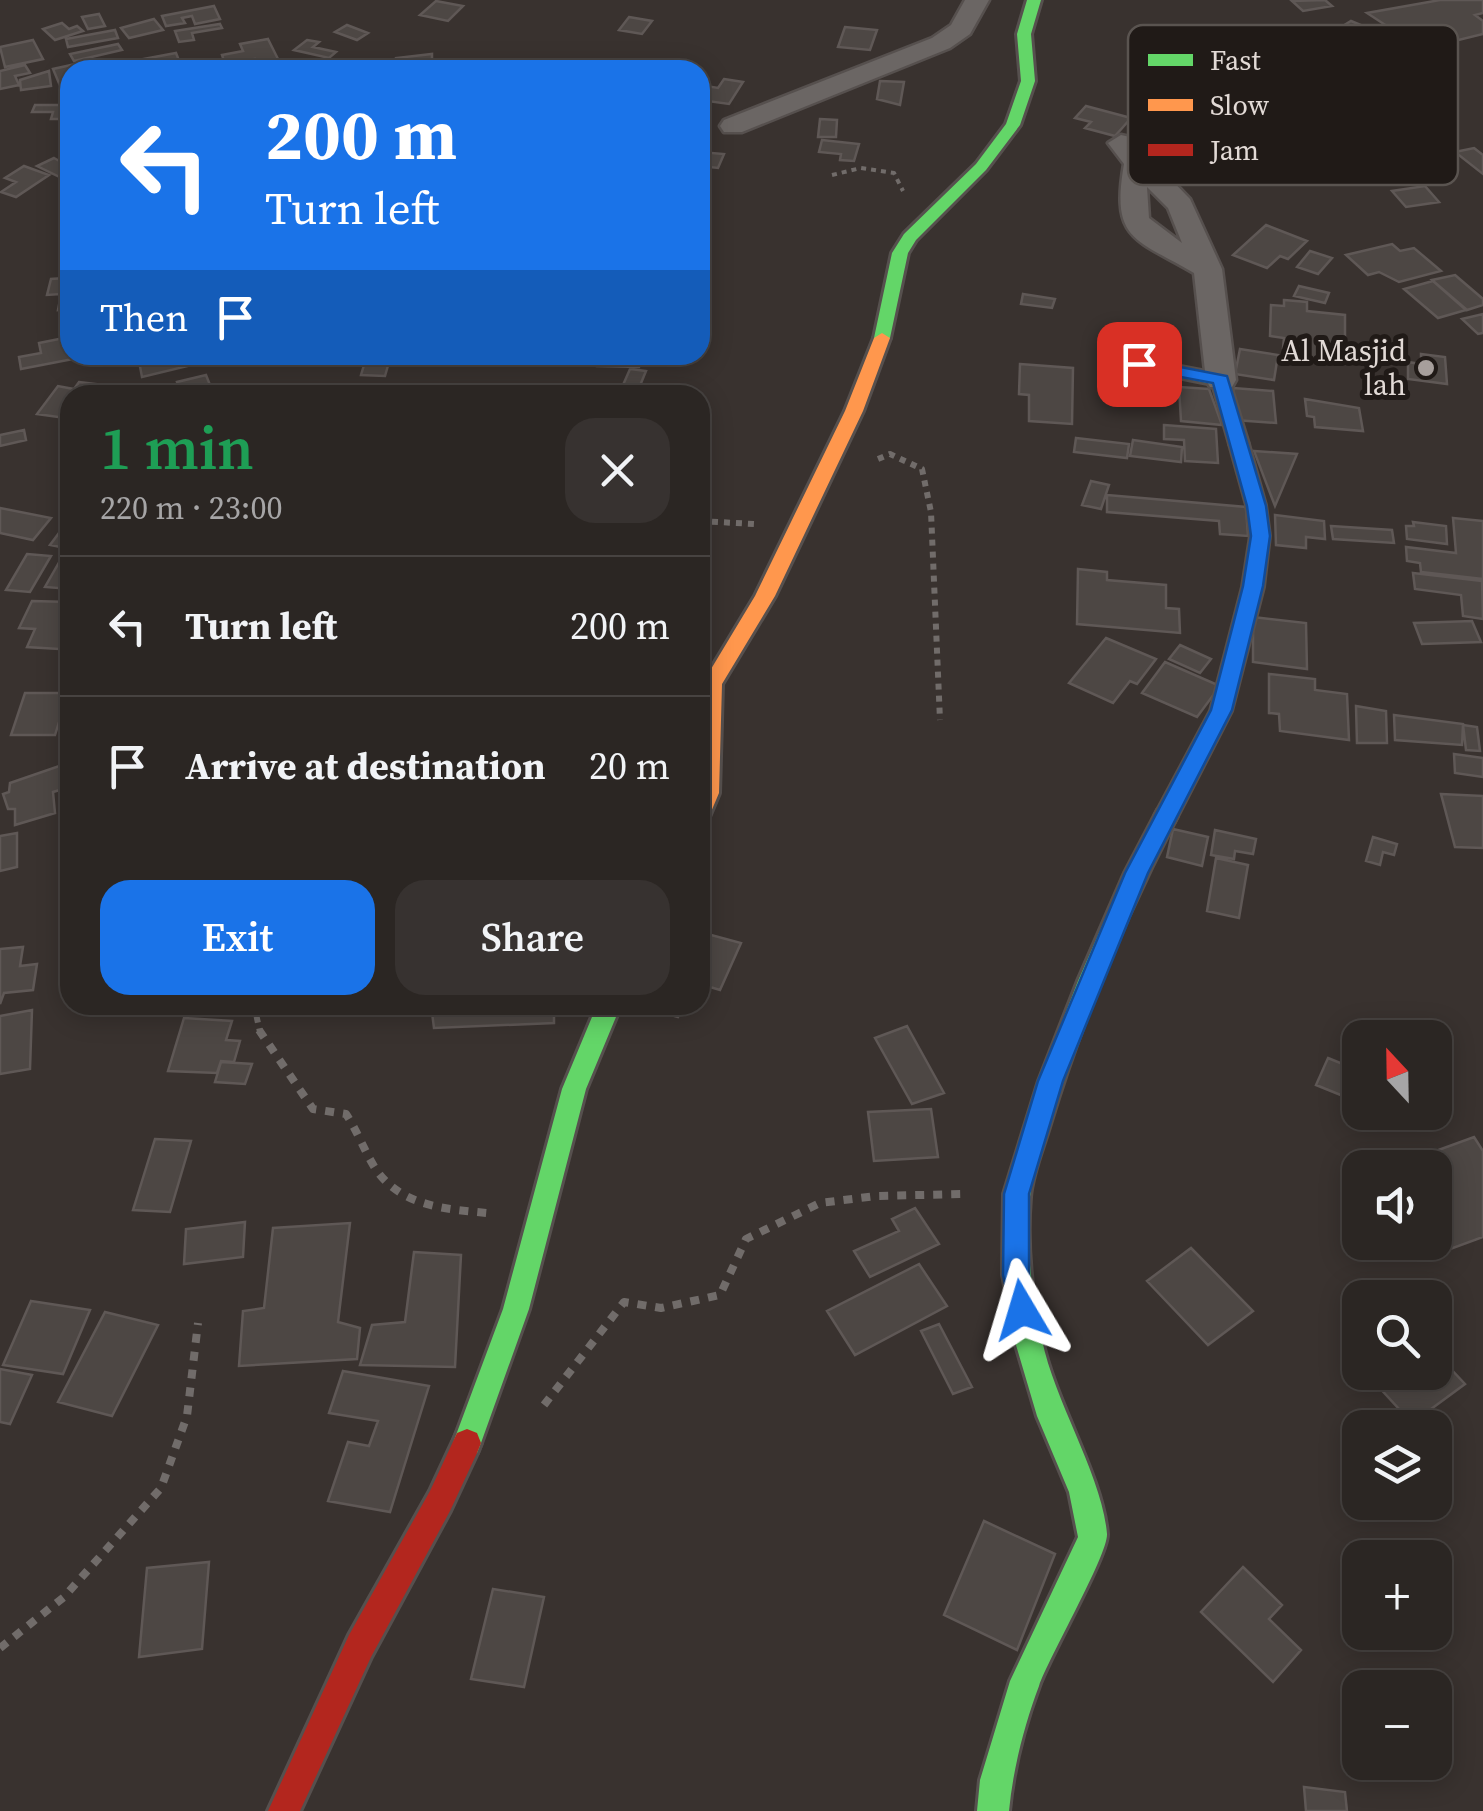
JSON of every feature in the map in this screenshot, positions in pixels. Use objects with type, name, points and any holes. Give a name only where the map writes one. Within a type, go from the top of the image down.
[{"type":"street","points":[[732,126],[941,42],[961,30],[977,0]]},
{"type":"street","points":[[710,738],[712,684],[726,654],[765,596],[828,464],[878,351],[897,264],[910,237],[981,167],[1014,125],[1028,81],[1024,23],[1034,0]]},
{"type":"street","points":[[1131,185],[1134,219],[1147,232],[1208,268]]},
{"type":"street","points":[[993,1811],[996,1780],[1025,1680],[1093,1538],[1083,1492],[1051,1416],[1029,1345],[1016,1275],[1016,1194],[1050,1081],[1090,981],[1136,873],[1221,710],[1249,602],[1260,536],[1256,506],[1221,380],[1208,268],[1194,228],[1180,205],[1160,185]]},
{"type":"street","points":[[1139,364],[1221,380]]},
{"type":"street","points":[[284,1811],[360,1646],[440,1501],[483,1407],[516,1310],[574,1089],[605,1015]]},
{"type":"path","points":[[832,174],[862,168],[894,173],[902,185],[910,237]]},
{"type":"path","points":[[828,464],[858,467],[890,454],[922,468],[932,512],[940,720]]},
{"type":"path","points":[[256,1015],[260,1034],[312,1109],[346,1114],[363,1138],[379,1174],[404,1198],[434,1208],[538,1220]]},
{"type":"path","points":[[537,1413],[624,1302],[661,1308],[720,1295],[746,1239],[820,1203],[876,1196],[1016,1194]]},
{"type":"path","points":[[0,1648],[64,1597],[160,1488],[188,1416],[198,1324]]},
{"type":"building","points":[[1325,0],[1332,6],[1303,11],[1292,1]]},
{"type":"building","points":[[1440,0],[1483,0],[1483,13],[1475,15],[1483,21],[1483,34],[1458,40],[1458,25],[1385,25],[1367,13]]},
{"type":"building","points":[[436,1],[463,6],[448,21],[420,15]]},
{"type":"building","points":[[214,6],[220,19],[195,24],[192,16],[182,18],[185,23],[166,26],[162,16]]},
{"type":"building","points":[[99,14],[105,26],[88,29],[82,17]]},
{"type":"building","points":[[629,17],[652,21],[642,34],[619,30]]},
{"type":"building","points":[[154,19],[163,30],[129,38],[121,28]]},
{"type":"building","points":[[62,23],[69,29],[77,26],[83,31],[55,40],[43,29]]},
{"type":"building","points":[[220,24],[222,28],[192,33],[194,40],[179,42],[175,31]]},
{"type":"building","points":[[347,25],[368,33],[357,40],[335,32]]},
{"type":"building","points":[[845,27],[877,30],[870,50],[838,47]]},
{"type":"building","points":[[115,30],[118,38],[68,47],[66,39]]},
{"type":"building","points":[[268,39],[278,60],[224,60],[222,55],[243,51],[240,44]]},
{"type":"building","points":[[33,40],[43,59],[5,67],[0,47]]},
{"type":"building","points":[[307,40],[319,42],[313,47],[336,52],[329,58],[294,50]]},
{"type":"building","points":[[118,44],[122,50],[78,60],[70,54]]},
{"type":"building","points":[[176,53],[179,60],[138,60]]},
{"type":"building","points":[[432,54],[432,60],[396,58]]},
{"type":"building","points":[[25,65],[30,73],[15,76],[19,85],[0,89],[0,71]]},
{"type":"building","points":[[60,67],[60,86],[53,69]]},
{"type":"building","points":[[49,71],[51,86],[21,90],[20,80]]},
{"type":"building","points":[[724,79],[743,82],[729,104],[710,101],[710,87],[718,88]]},
{"type":"building","points":[[880,81],[904,82],[900,105],[877,99]]},
{"type":"building","points":[[35,105],[60,105],[60,119],[51,119],[53,112],[32,112]]},
{"type":"building","points":[[1086,106],[1128,117],[1128,121],[1115,136],[1085,128],[1091,122],[1075,118]]},
{"type":"building","points":[[820,119],[837,120],[836,137],[818,137]]},
{"type":"building","points":[[822,140],[859,144],[854,161],[840,160],[841,154],[819,152]]},
{"type":"building","points":[[1474,148],[1483,155],[1483,174],[1458,154]]},
{"type":"building","points":[[710,153],[724,154],[718,168],[710,167]]},
{"type":"building","points":[[54,158],[60,161],[60,177],[37,166]]},
{"type":"building","points":[[24,166],[49,175],[16,197],[1,192],[16,182],[5,178]]},
{"type":"building","points":[[1425,186],[1439,202],[1406,207],[1392,191]]},
{"type":"building","points":[[1266,225],[1307,241],[1288,259],[1280,256],[1267,268],[1233,255]]},
{"type":"building","points":[[1392,244],[1400,251],[1414,248],[1441,271],[1399,282],[1379,272],[1368,275],[1346,255]]},
{"type":"building","points":[[1310,251],[1332,258],[1318,274],[1297,267]]},
{"type":"building","points":[[1455,275],[1483,299],[1483,305],[1467,310],[1432,280]]},
{"type":"building","points":[[60,278],[60,294],[47,295],[51,279]]},
{"type":"building","points":[[1433,281],[1466,310],[1438,318],[1404,289]]},
{"type":"building","points":[[1299,286],[1329,293],[1325,303],[1294,296]]},
{"type":"building","points":[[1023,294],[1055,299],[1052,308],[1021,304]]},
{"type":"building","points":[[1284,300],[1307,302],[1307,311],[1345,315],[1345,364],[1295,358],[1295,349],[1283,348],[1284,338],[1270,336],[1271,305],[1284,306]]},
{"type":"building","points":[[1483,314],[1483,333],[1478,334],[1462,319]]},
{"type":"building","points":[[60,339],[60,362],[21,369],[19,357],[41,353],[39,343]]},
{"type":"building","points":[[1240,349],[1278,355],[1274,380],[1235,374]]},
{"type":"building","points":[[1421,354],[1445,357],[1447,384],[1408,379],[1408,362],[1421,364]]},
{"type":"building","points":[[1020,364],[1073,368],[1072,424],[1029,421],[1029,395],[1019,394]]},
{"type":"building","points":[[140,365],[192,365],[142,377]]},
{"type":"building","points":[[364,365],[388,365],[385,376],[361,375]]},
{"type":"building","points":[[597,365],[639,365],[639,367]]},
{"type":"building","points":[[630,369],[646,371],[640,385],[623,385]]},
{"type":"building","points":[[206,375],[210,385],[178,385],[177,382]]},
{"type":"building","points":[[58,386],[60,417],[37,414]]},
{"type":"building","points":[[1179,387],[1209,389],[1222,425],[1181,421]]},
{"type":"building","points":[[1233,388],[1273,391],[1276,423],[1235,420]]},
{"type":"building","points":[[1305,399],[1359,408],[1363,431],[1315,427],[1314,417],[1307,416]]},
{"type":"building","points":[[1164,425],[1216,429],[1218,463],[1185,461],[1184,440],[1164,439]]},
{"type":"building","points":[[24,430],[26,440],[0,446],[0,435]]},
{"type":"building","points":[[1076,438],[1129,444],[1127,458],[1074,452]]},
{"type":"building","points":[[1133,440],[1182,447],[1181,462],[1130,456]]},
{"type":"building","points":[[1254,451],[1297,454],[1275,506]]},
{"type":"building","points":[[1091,481],[1109,485],[1101,509],[1082,505]]},
{"type":"building","points":[[1107,495],[1246,507],[1248,536],[1220,534],[1219,521],[1107,512]]},
{"type":"building","points":[[0,508],[51,518],[33,540],[0,533]]},
{"type":"building","points":[[1275,515],[1324,521],[1325,539],[1306,537],[1306,548],[1276,545]]},
{"type":"building","points":[[1453,518],[1483,521],[1483,579],[1421,572],[1420,563],[1407,561],[1406,547],[1456,553]]},
{"type":"building","points":[[1413,522],[1446,526],[1447,544],[1407,539],[1406,526],[1414,526]]},
{"type":"building","points":[[1331,526],[1392,530],[1394,543],[1333,539]]},
{"type":"building","points":[[60,532],[60,547],[50,545]]},
{"type":"building","points":[[27,554],[51,556],[30,592],[6,590]]},
{"type":"building","points":[[60,561],[60,588],[45,587]]},
{"type":"building","points":[[1078,569],[1107,572],[1107,580],[1166,585],[1166,608],[1179,609],[1180,633],[1077,624]]},
{"type":"building","points":[[1413,573],[1482,581],[1483,619],[1463,616],[1461,595],[1415,589]]},
{"type":"building","points":[[32,601],[60,602],[59,649],[27,647],[35,629],[19,628]]},
{"type":"building","points":[[1253,617],[1306,623],[1307,669],[1253,662]]},
{"type":"building","points":[[1472,621],[1481,642],[1422,644],[1414,623]]},
{"type":"building","points":[[1106,638],[1156,659],[1137,684],[1130,681],[1113,703],[1069,683]]},
{"type":"building","points":[[1180,645],[1211,659],[1200,673],[1169,659]]},
{"type":"building","points":[[1165,662],[1220,686],[1197,717],[1142,693]]},
{"type":"building","points":[[1269,674],[1315,679],[1315,690],[1347,694],[1349,740],[1280,731],[1279,714],[1269,713]]},
{"type":"building","points":[[25,693],[60,693],[60,719],[55,735],[11,735]]},
{"type":"building","points":[[1356,706],[1386,711],[1387,743],[1357,743]]},
{"type":"building","points":[[1394,715],[1463,724],[1462,745],[1395,740]]},
{"type":"building","points":[[1463,725],[1477,727],[1480,751],[1466,750]]},
{"type":"building","points":[[1454,754],[1483,758],[1483,777],[1455,773]]},
{"type":"building","points":[[60,766],[60,790],[53,792],[55,813],[15,825],[15,809],[8,809],[3,794],[9,792],[10,783]]},
{"type":"building","points":[[1441,794],[1483,796],[1483,848],[1455,847]]},
{"type":"building","points":[[1173,829],[1208,837],[1202,866],[1167,857]]},
{"type":"building","points":[[1215,830],[1256,839],[1253,854],[1235,851],[1234,859],[1211,855]]},
{"type":"building","points":[[17,833],[17,867],[0,871],[0,836]]},
{"type":"building","points":[[1373,837],[1397,844],[1394,855],[1383,852],[1380,865],[1366,861]]},
{"type":"building","points":[[1216,858],[1248,865],[1239,918],[1207,911]]},
{"type":"building","points":[[710,935],[741,943],[720,990],[710,987]]},
{"type":"building","points":[[23,947],[20,966],[37,964],[33,990],[4,993],[0,1004],[0,949]]},
{"type":"building","points":[[32,1010],[30,1069],[0,1074],[0,1016]]},
{"type":"building","points":[[432,1015],[554,1015],[554,1023],[434,1028]]},
{"type":"building","points":[[184,1018],[232,1021],[226,1040],[240,1041],[234,1062],[221,1061],[217,1073],[168,1071]]},
{"type":"building","points":[[907,1026],[944,1093],[912,1104],[875,1038]]},
{"type":"building","points":[[1328,1058],[1342,1064],[1342,1096],[1316,1085]]},
{"type":"building","points":[[221,1062],[252,1064],[245,1084],[215,1082]]},
{"type":"building","points":[[931,1109],[938,1157],[874,1161],[868,1112]]},
{"type":"building","points":[[1474,1137],[1483,1151],[1483,1237],[1452,1248],[1452,1150],[1438,1150]]},
{"type":"building","points":[[155,1139],[191,1141],[170,1212],[133,1210]]},
{"type":"building","points":[[915,1208],[939,1244],[870,1277],[854,1251],[899,1231],[892,1219]]},
{"type":"building","points":[[245,1222],[243,1257],[184,1264],[186,1229]]},
{"type":"building","points":[[350,1223],[338,1322],[360,1328],[357,1359],[239,1366],[243,1311],[264,1308],[273,1228]]},
{"type":"building","points":[[1191,1248],[1253,1311],[1208,1345],[1147,1281]]},
{"type":"building","points":[[414,1252],[461,1255],[455,1367],[360,1365],[372,1325],[405,1322]]},
{"type":"building","points":[[919,1264],[947,1306],[855,1355],[827,1311]]},
{"type":"building","points":[[31,1301],[90,1310],[63,1374],[3,1365]]},
{"type":"building","points":[[105,1312],[158,1325],[112,1416],[58,1402]]},
{"type":"building","points":[[939,1324],[972,1387],[953,1394],[921,1331]]},
{"type":"building","points":[[0,1369],[32,1375],[10,1424],[0,1422]]},
{"type":"building","points":[[1452,1370],[1465,1384],[1430,1410],[1400,1410],[1382,1390],[1452,1390]]},
{"type":"building","points":[[343,1371],[429,1386],[390,1512],[328,1501],[348,1442],[369,1446],[378,1421],[329,1413]]},
{"type":"building","points":[[984,1521],[1055,1554],[1017,1650],[944,1615]]},
{"type":"building","points":[[209,1562],[202,1649],[139,1657],[147,1568]]},
{"type":"building","points":[[1243,1567],[1282,1605],[1269,1619],[1301,1650],[1273,1682],[1201,1612]]},
{"type":"building","points":[[493,1589],[544,1597],[524,1687],[471,1679]]},
{"type":"building","points":[[1304,1787],[1345,1792],[1347,1811],[1306,1811]]},
{"type":"traffic: fast","points":[[882,338],[900,253],[910,237],[981,167],[1013,125],[1028,81],[1024,34],[1034,0]]},
{"type":"traffic: fast","points":[[1139,364],[1221,380],[1239,444]]},
{"type":"traffic: fast","points":[[993,1811],[996,1780],[1025,1681],[1093,1538],[1083,1492],[1051,1416],[1029,1345],[1016,1275],[1017,1194],[1051,1081],[1090,981],[1136,873],[1166,816]]},
{"type":"traffic: fast","points":[[467,1443],[516,1309],[574,1089],[605,1015]]},
{"type":"traffic: slow","points":[[710,738],[712,684],[765,596],[854,411],[882,338]]},
{"type":"traffic: slow","points":[[1166,816],[1221,711],[1253,587],[1260,536],[1239,444]]},
{"type":"traffic: jam","points":[[284,1811],[360,1646],[440,1501],[467,1443]]},
{"type":"place","name":"Al Masjid lah","points":[[1426,368]]},
{"type":"route","points":[[1022,1310],[1016,1275],[1016,1194],[1050,1081],[1136,873],[1199,759],[1221,710],[1253,586],[1260,536],[1256,506],[1221,380],[1139,364]]}]
